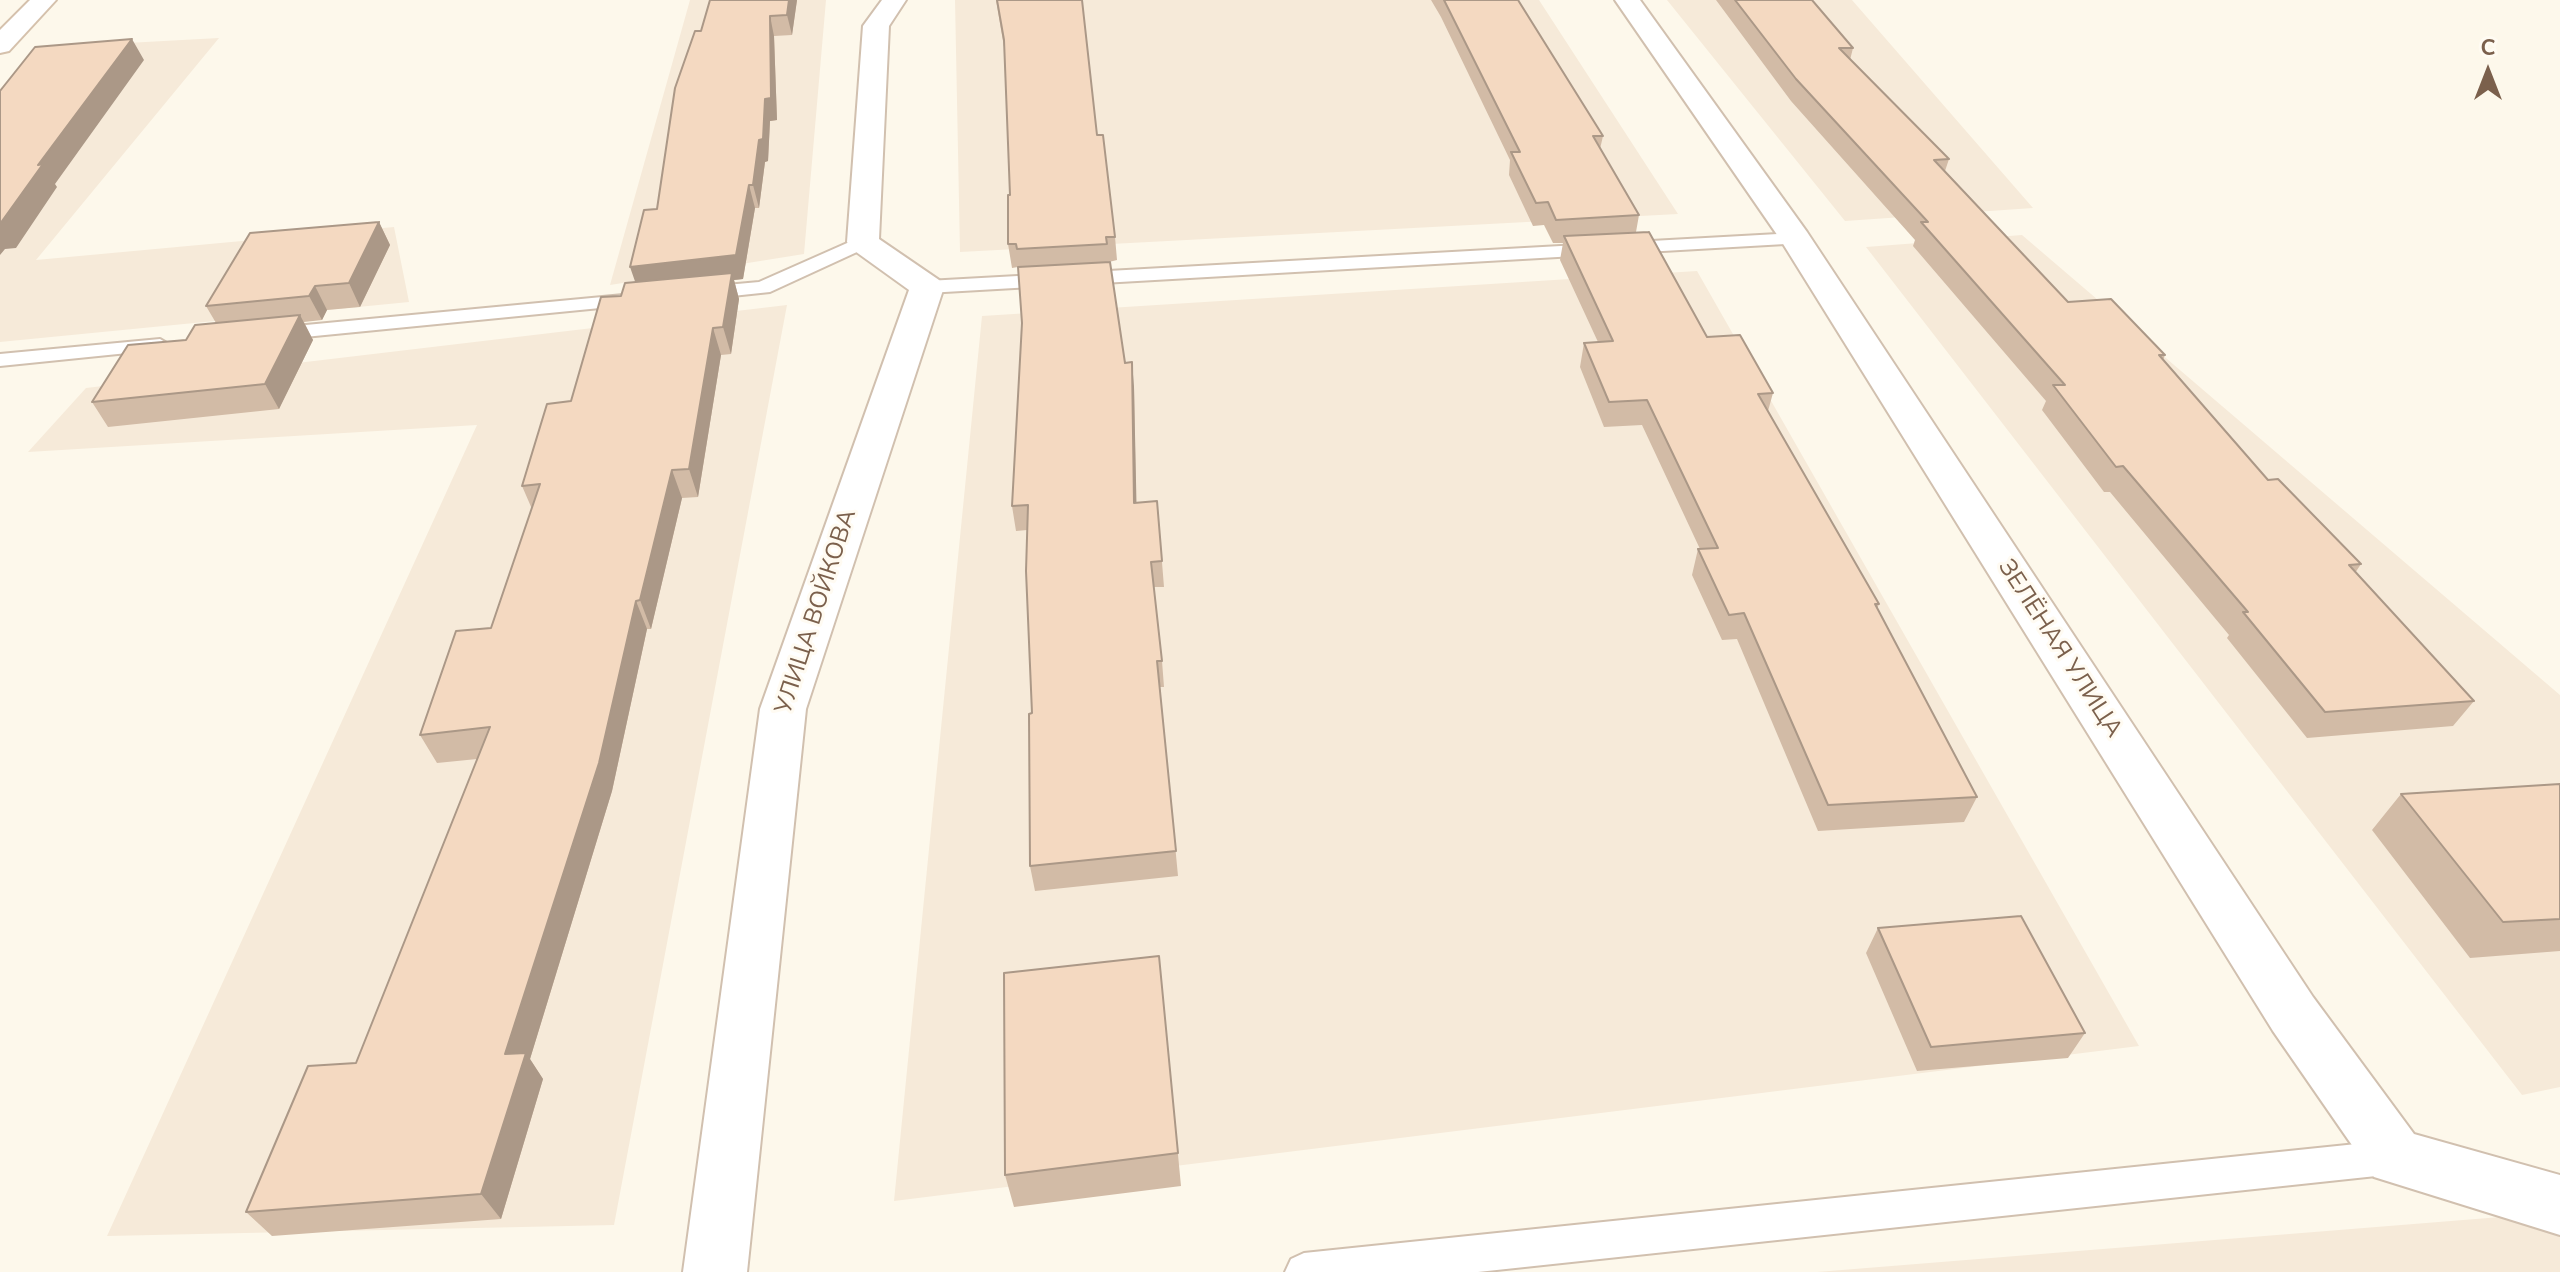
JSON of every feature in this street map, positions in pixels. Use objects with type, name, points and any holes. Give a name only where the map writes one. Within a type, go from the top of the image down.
[{"type":"street","points":[[3,38],[44,0]]},
{"type":"street","points":[[894,0],[876,26],[863,242],[927,287]]},
{"type":"street","name":"ЗЕЛЁНАЯ УЛИЦА","points":[[1627,0],[1796,239],[2293,1014],[2395,1157]]},
{"type":"street","name":"УЛИЦА ВОЙКОВА","points":[[715,1272],[783,709],[927,287]]},
{"type":"street","points":[[2395,1157],[2560,1205]]},
{"type":"lane","points":[[927,287],[1796,239]]},
{"type":"lane","points":[[683,295],[763,288],[863,242]]},
{"type":"lane","points":[[254,336],[651,298]]},
{"type":"lane","points":[[0,360],[175,343]]},
{"type":"lane","points":[[1304,1272],[2395,1157]]},
{"type":"shaded area","points":[[690,0],[826,0],[804,254],[610,285]]},
{"type":"shaded area","points":[[955,0],[1539,0],[1678,214],[960,252]]},
{"type":"shaded area","points":[[1667,0],[1852,0],[2033,208],[1845,221]]},
{"type":"shaded area","points":[[219,38],[36,260],[394,227],[409,302],[0,342],[0,89],[35,48]]},
{"type":"shaded area","points":[[2022,235],[2560,695],[2560,1087],[2522,1095],[1866,247]]},
{"type":"shaded area","points":[[1697,271],[2139,1046],[894,1201],[982,316]]},
{"type":"shaded area","points":[[787,305],[614,1225],[107,1236],[477,425],[28,452],[86,388]]},
{"type":"shaded area","points":[[2513,1216],[2560,1234],[2560,1272],[1817,1272]]},
{"type":"building","points":[[710,0],[789,0],[787,15],[770,16],[771,98],[765,99],[763,139],[759,140],[753,185],[749,185],[736,255],[630,267],[644,210],[657,209],[675,88],[695,31],[701,31]]},
{"type":"building","points":[[997,0],[1082,0],[1097,135],[1103,135],[1115,237],[1106,237],[1107,244],[1017,249],[1016,244],[1008,244],[1010,195],[1004,40]]},
{"type":"building","points":[[1444,0],[1518,0],[1603,136],[1593,136],[1639,215],[1556,220],[1548,202],[1536,203],[1511,152],[1520,152]]},
{"type":"building","points":[[1735,0],[1812,0],[1853,48],[1839,48],[1949,159],[1934,160],[2068,302],[2111,299],[2165,355],[2159,355],[2268,480],[2278,479],[2361,564],[2349,565],[2474,701],[2325,712],[2243,612],[2248,612],[2123,466],[2116,467],[2053,385],[2065,385],[1921,222],[1928,222],[1796,79]]},
{"type":"building","points":[[132,39],[38,165],[43,164],[0,224],[0,91],[35,47]]},
{"type":"building","points":[[379,222],[349,283],[315,286],[309,296],[206,306],[250,233]]},
{"type":"building","points":[[1649,232],[1707,337],[1740,335],[1773,393],[1758,394],[1879,604],[1875,604],[1977,797],[1828,805],[1744,613],[1729,615],[1698,549],[1718,548],[1647,400],[1609,402],[1584,343],[1613,341],[1564,236]]},
{"type":"building","points":[[1110,262],[1125,363],[1132,362],[1134,503],[1157,501],[1162,561],[1151,562],[1162,661],[1157,661],[1176,851],[1030,866],[1029,714],[1032,713],[1026,571],[1028,505],[1012,506],[1022,323],[1018,267]]},
{"type":"building","points":[[732,273],[723,327],[713,328],[689,469],[672,470],[640,600],[636,601],[599,763],[505,1054],[526,1053],[481,1194],[246,1212],[308,1066],[356,1063],[490,727],[420,735],[456,631],[491,628],[540,484],[522,486],[547,404],[571,401],[601,297],[621,296],[625,283]]},
{"type":"building","points":[[300,315],[265,384],[92,402],[128,345],[186,340],[195,325]]},
{"type":"building","points":[[2560,784],[2560,919],[2503,922],[2401,794]]},
{"type":"building","points":[[2021,916],[2085,1033],[1931,1047],[1878,928]]},
{"type":"building","points":[[1159,956],[1178,1153],[1005,1175],[1004,973]]}]
